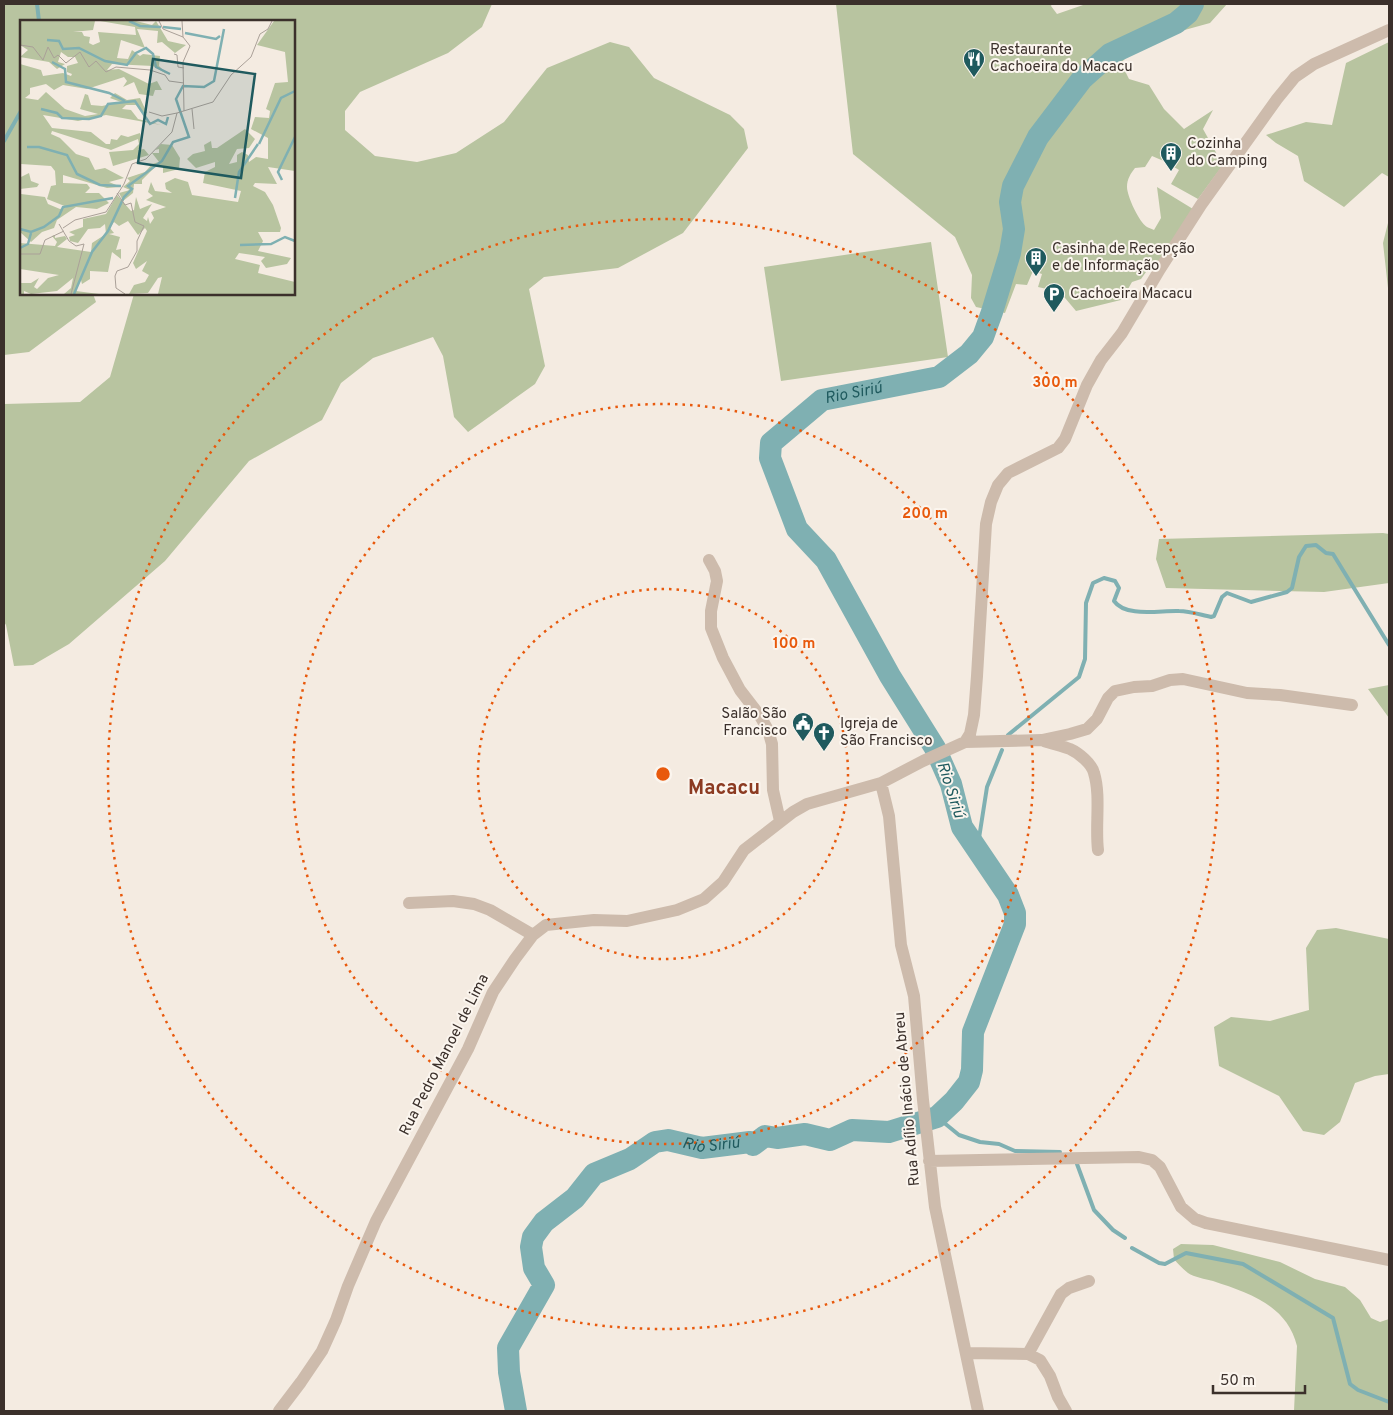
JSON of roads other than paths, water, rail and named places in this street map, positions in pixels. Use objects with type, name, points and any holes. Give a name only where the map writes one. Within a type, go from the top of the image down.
[{"type":"street","points":[[965,742],[970,734],[975,705],[986,524],[991,502],[998,485],[1008,473],[1058,448],[1065,439],[1087,385],[1101,360],[1122,333],[1201,205],[1277,99],[1295,78],[1314,64],[1389,30]]},
{"type":"street","points":[[710,560],[717,581],[711,611],[712,628],[723,658],[736,682],[768,730],[772,744],[773,790],[780,821]]},
{"type":"street","points":[[965,742],[1042,740],[1070,734],[1086,729],[1097,719],[1108,698],[1115,691],[1152,686],[1170,680],[1182,679],[1247,693],[1352,704]]},
{"type":"street","points":[[1042,740],[1071,750],[1083,758],[1094,771],[1097,795],[1096,835],[1098,850]]},
{"type":"street","name":"Rua Pedro Manoel de Lima","points":[[279,1411],[322,1351],[376,1221],[468,1049],[493,992],[533,935],[546,925],[594,920],[627,921],[677,910],[704,899],[723,882],[744,850],[780,821],[807,804],[881,783],[965,742]]},
{"type":"street","name":"Rua Adílio Inácio de Abreu","points":[[881,783],[888,816],[900,945],[914,996],[929,1162],[935,1207],[978,1411]]},
{"type":"street","points":[[409,903],[453,901],[474,904],[490,910],[533,935]]},
{"type":"street","points":[[929,1162],[1139,1157],[1152,1160],[1160,1167],[1181,1207],[1195,1218],[1206,1223],[1389,1260]]},
{"type":"street","points":[[1028,1354],[1061,1294],[1074,1286],[1089,1281]]},
{"type":"street","points":[[966,1353],[1028,1354],[1040,1360],[1066,1411]]},
{"type":"water","points":[[1047,116],[1060,122],[1055,130],[1049,134],[1033,134]]},
{"type":"waterway","points":[[37,4],[39,20]]},
{"type":"waterway","name":"Rio Siriú","points":[[516,1411],[509,1372],[508,1348],[544,1285],[534,1268],[531,1247],[533,1237],[544,1222],[575,1198],[594,1174],[630,1159],[655,1142],[668,1140],[702,1148],[750,1142],[753,1145],[765,1136],[777,1138],[805,1134],[830,1140],[852,1130],[889,1132],[937,1117],[954,1101],[969,1082],[972,1070],[973,1032],[1015,924],[1015,913],[1008,895],[962,827],[951,784],[935,748],[890,676],[826,560],[797,529],[770,458],[771,443],[822,400],[939,377],[969,354],[983,337],[992,312],[1010,253],[1014,229],[1010,202],[1013,186],[1038,137],[1082,79],[1110,54],[1176,23],[1188,13],[1193,4]]},
{"type":"waterway","points":[[4,141],[20,113]]},
{"type":"waterway","points":[[1008,735],[1079,677],[1085,659],[1086,603],[1093,583],[1104,578],[1115,581],[1119,588],[1114,601],[1127,610],[1144,612],[1183,611],[1211,617],[1214,616],[1222,597],[1227,593],[1251,602],[1287,592],[1292,588],[1299,557],[1306,546],[1316,545],[1326,553],[1333,554],[1389,645]]},
{"type":"waterway","points":[[977,851],[987,787],[1002,750]]},
{"type":"waterway","points":[[937,1117],[959,1135],[980,1142],[999,1144],[1015,1151],[1060,1152]]},
{"type":"waterway","points":[[1077,1164],[1094,1210],[1113,1230],[1125,1238]]},
{"type":"waterway","points":[[1132,1248],[1159,1263],[1165,1264],[1186,1253],[1243,1264],[1333,1318],[1350,1384],[1358,1390],[1389,1402]]},
{"type":"place","name":"Restaurante Cachoeira do Macacu","points":[[974,78]]},
{"type":"place","name":"Cozinha do Camping","points":[[1171,172]]},
{"type":"place","name":"Casinha de Recepção e de Informação","points":[[1036,277]]},
{"type":"place","name":"Cachoeira Macacu","points":[[1054,313]]},
{"type":"place","name":"Salão São Francisco","points":[[803,742]]},
{"type":"place","name":"Igreja de São Francisco","points":[[824,752]]},
{"type":"district","name":"Macacu","points":[[724,789]]}]
